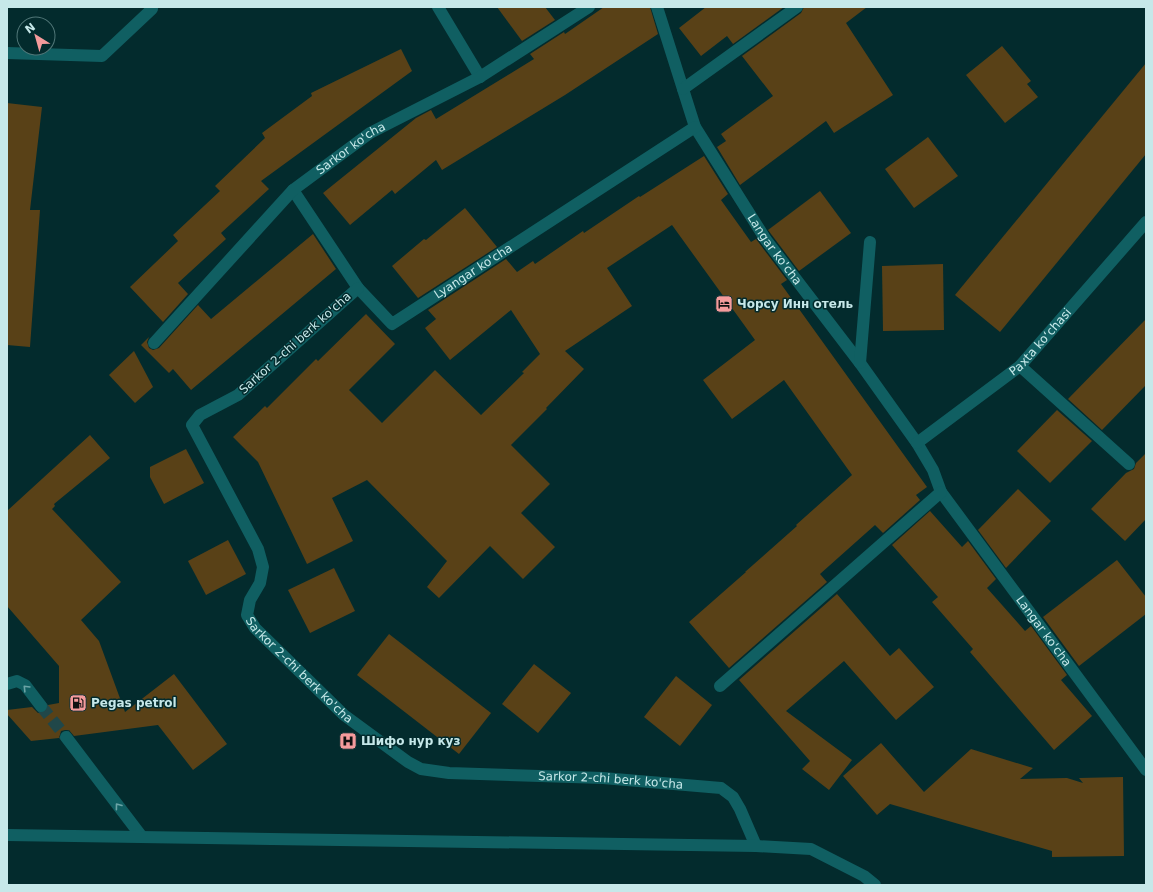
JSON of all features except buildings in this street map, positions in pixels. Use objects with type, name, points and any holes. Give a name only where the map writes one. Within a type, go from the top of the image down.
[{"type":"street","points":[[7,53],[102,56],[152,10],[152,7]]},
{"type":"street","points":[[438,7],[480,77]]},
{"type":"street","name":"Sarkor ko'cha","points":[[154,343],[293,190],[370,133],[480,77],[589,7]]},
{"type":"street","name":"Langar ko'cha","points":[[657,7],[695,127],[766,240],[860,363],[917,443],[933,470],[941,492],[1146,770]]},
{"type":"street","points":[[683,89],[797,7]]},
{"type":"street","name":"Lyangar ko'cha","points":[[293,190],[358,288],[392,324],[695,127]]},
{"type":"street","name":"Paxta ko‘chasi","points":[[917,443],[1020,366],[1146,222]]},
{"type":"street","points":[[860,363],[870,242]]},
{"type":"street","name":"Sarkor 2-chi berk ko'cha","points":[[358,288],[238,395],[200,415],[192,425],[258,549],[263,568],[260,583],[250,600],[247,615],[255,628],[344,715],[408,762],[421,769],[449,773],[603,778],[721,788],[734,796],[756,846]]},
{"type":"street","points":[[1020,366],[1129,464]]},
{"type":"street","points":[[720,686],[941,492]]},
{"type":"street","points":[[7,684],[17,682],[25,685],[40,706]]},
{"type":"street","points":[[66,737],[142,837]]},
{"type":"street","points":[[7,835],[756,846],[811,849],[864,876],[875,885]]},
{"type":"tunnel","points":[[41,706],[66,737]]},
{"type":"place","name":"Чорсу Инн отель","points":[[724,304]]},
{"type":"place","name":"Pegas petrol","points":[[78,703]]},
{"type":"place","name":"Шифо нур куз","points":[[348,741]]}]
